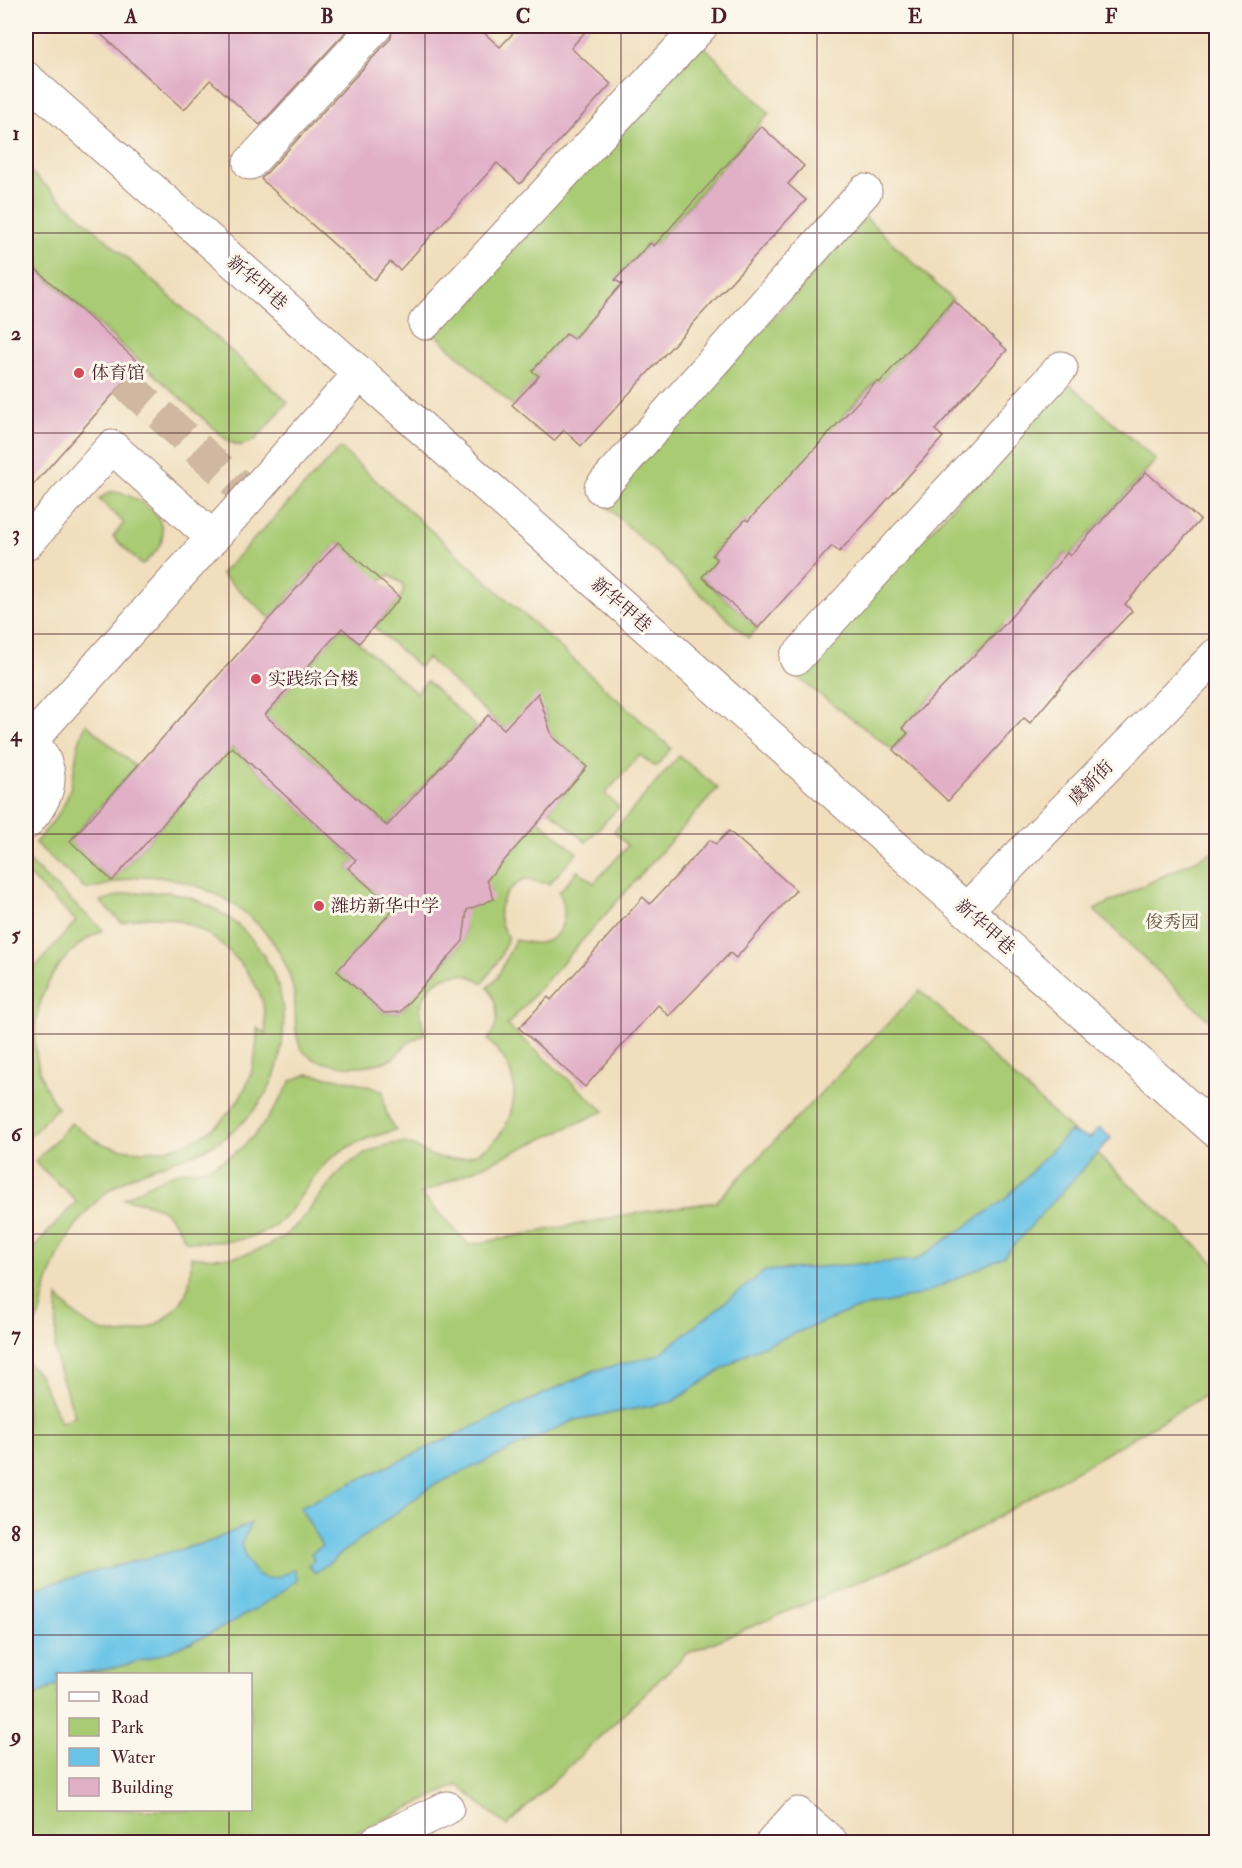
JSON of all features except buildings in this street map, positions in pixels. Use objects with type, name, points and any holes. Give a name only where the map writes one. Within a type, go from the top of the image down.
[{"type":"street","points":[[250,163],[376,26]]},
{"type":"street","points":[[424,323],[701,26]]},
{"type":"street","name":"新华甲巷","points":[[26,78],[1216,1131]]},
{"type":"street","points":[[601,488],[865,191]]},
{"type":"street","points":[[796,658],[1062,368]]},
{"type":"street","points":[[26,823],[42,805],[47,788],[46,765],[42,753],[28,737],[213,538],[360,374]]},
{"type":"street","points":[[26,544],[112,447],[213,538]]},
{"type":"street","name":"虞新街","points":[[966,910],[1216,656]]},
{"type":"street","points":[[376,1842],[447,1808]]},
{"type":"street","points":[[773,1842],[798,1814],[831,1842]]},
{"type":"green space","points":[[702,44],[769,113],[654,246],[649,243],[616,279],[622,284],[573,339],[566,334],[533,371],[539,376],[512,405],[433,332]]},
{"type":"green space","points":[[26,168],[288,402],[255,440],[240,446],[228,441],[26,259]]},
{"type":"green space","points":[[865,217],[953,300],[879,383],[876,381],[842,417],[844,420],[752,524],[746,519],[712,555],[717,560],[702,578],[758,628],[748,638],[604,504]]},
{"type":"green space","points":[[1066,381],[1156,460],[1070,556],[1066,553],[1005,626],[1002,625],[967,662],[941,698],[935,693],[903,728],[908,733],[893,750],[798,678]]},
{"type":"green space","points":[[340,448],[671,748],[656,767],[640,755],[605,794],[619,807],[586,842],[549,810],[587,767],[551,735],[544,710],[539,706],[504,729],[427,658],[419,667],[374,627],[403,594],[403,584],[389,575],[379,582],[338,542],[270,618],[221,574]]},
{"type":"green space","points":[[110,492],[128,495],[137,500],[154,513],[159,521],[162,530],[161,543],[142,565],[113,537],[124,523],[99,499]]},
{"type":"green space","points":[[342,628],[416,693],[427,681],[476,727],[387,826],[265,715]]},
{"type":"green space","points":[[86,724],[136,767],[70,840],[112,881],[232,747],[356,860],[348,868],[394,909],[338,971],[384,1013],[400,1012],[463,941],[465,925],[457,917],[470,903],[490,896],[491,890],[485,881],[539,820],[577,853],[549,884],[524,879],[509,890],[501,904],[500,920],[508,937],[500,958],[483,983],[464,975],[455,975],[438,981],[431,987],[421,1006],[425,1034],[408,1043],[393,1058],[383,1062],[358,1066],[329,1064],[307,1054],[300,1046],[293,988],[286,965],[260,927],[243,911],[202,888],[158,877],[138,877],[86,889],[35,843],[55,819],[66,799],[82,732]]},
{"type":"green space","points":[[679,756],[718,788],[507,1025],[604,1111],[421,1194],[469,1245],[636,1213],[716,1202],[920,990],[1216,1264],[1216,1389],[958,1540],[686,1654],[507,1826],[458,1785],[336,1842],[26,1842],[26,1361],[39,1375],[61,1422],[75,1416],[58,1367],[55,1350],[58,1297],[81,1320],[103,1331],[122,1334],[147,1328],[169,1315],[185,1296],[190,1281],[191,1256],[237,1256],[266,1247],[279,1240],[302,1219],[344,1168],[365,1154],[389,1144],[399,1143],[411,1145],[433,1156],[446,1159],[472,1155],[483,1150],[493,1142],[508,1121],[514,1098],[512,1079],[506,1062],[488,1040],[495,1027],[497,1014],[488,987],[497,978],[515,940],[538,943],[547,941],[559,931],[564,908],[559,892],[578,870],[594,883],[628,846],[614,831]]},
{"type":"green space","name":"俊秀园","points":[[1216,850],[1216,1027],[1094,910]]},
{"type":"green space","points":[[26,859],[103,930],[80,944],[61,963],[47,984],[39,1008],[35,1033],[37,1059],[44,1084],[57,1108],[26,1140],[26,978],[76,921],[26,873]]},
{"type":"green space","points":[[168,892],[201,902],[230,919],[254,942],[264,956],[280,992],[284,1023],[282,1045],[275,1074],[258,1105],[246,1119],[218,1142],[129,1178],[109,1190],[95,1203],[66,1241],[49,1279],[38,1319],[26,1330],[26,1256],[77,1201],[35,1162],[71,1123],[101,1143],[136,1151],[165,1149],[191,1141],[213,1128],[232,1109],[246,1086],[255,1058],[257,1028],[266,1034],[261,997],[238,961],[223,946],[205,933],[185,923],[165,918],[143,918],[122,923],[100,901],[128,893]]},
{"type":"green space","points":[[308,1074],[352,1081],[383,1091],[388,1117],[396,1130],[359,1142],[334,1156],[317,1173],[283,1219],[271,1228],[245,1239],[216,1242],[186,1241],[174,1221],[162,1210],[146,1203],[124,1199],[162,1178],[187,1170],[206,1168],[234,1154],[266,1121],[291,1081]]},
{"type":"water","points":[[1100,1128],[1111,1138],[1003,1257],[923,1294],[850,1311],[749,1352],[672,1402],[575,1420],[432,1486],[315,1573],[308,1565],[314,1560],[311,1553],[322,1546],[300,1507],[593,1371],[658,1355],[765,1271],[916,1260],[1003,1201],[1069,1132],[1090,1138]]},
{"type":"water","points":[[251,1523],[241,1544],[254,1571],[260,1576],[274,1578],[294,1569],[298,1580],[245,1615],[185,1645],[121,1666],[89,1672],[57,1673],[57,1684],[26,1700],[26,1592],[55,1582],[212,1541]]},
{"type":"tunnel","points":[[124,382],[250,496]]},
{"type":"place","name":"体育馆","points":[[79,373]]},
{"type":"place","name":"实践综合楼","points":[[256,679]]},
{"type":"place","name":"潍坊新华中学","points":[[319,906]]}]
